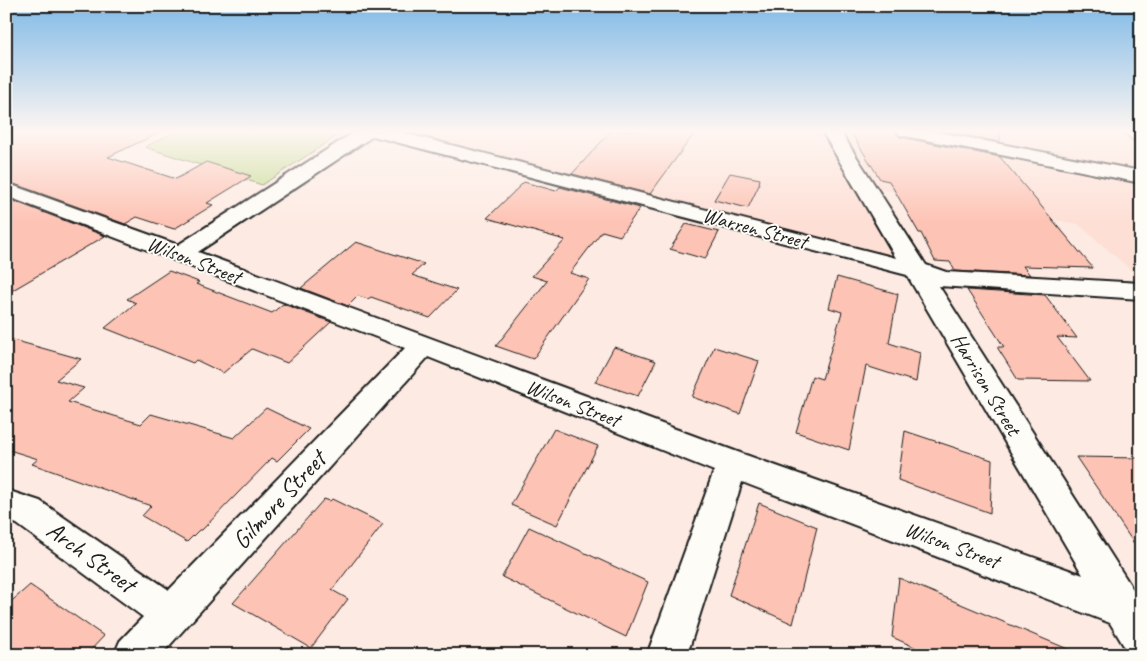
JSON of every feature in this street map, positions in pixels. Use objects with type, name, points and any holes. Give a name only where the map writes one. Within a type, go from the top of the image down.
[{"type":"street","points":[[179,254],[321,162]]},
{"type":"street","name":"Warren Street","points":[[495,162],[916,270],[944,280],[1141,291]]},
{"type":"street","name":"Harrison Street","points":[[850,162],[916,270],[1133,612],[1141,637]]},
{"type":"street","points":[[1064,162],[1141,177]]},
{"type":"street","name":"Wilson Street","points":[[6,188],[424,345],[732,464],[1133,612]]},
{"type":"street","name":"Gilmore Street","points":[[134,655],[424,345]]},
{"type":"street","points":[[668,655],[732,464]]},
{"type":"street","name":"Arch Street","points":[[6,505],[28,512],[172,615]]},
{"type":"shaded area","points":[[512,162],[1141,162],[1141,279],[1078,224],[863,186],[907,265]]},
{"type":"green space","points":[[191,162],[297,162],[262,185]]},
{"type":"building","points":[[6,162],[123,162],[176,179],[206,162],[251,176],[207,203],[213,205],[174,229],[137,217],[125,224],[6,181]]},
{"type":"building","points":[[583,162],[673,162],[650,194],[572,174]]},
{"type":"building","points":[[869,162],[1004,162],[1093,268],[1023,266],[1030,275],[955,271],[950,262],[935,261],[921,233],[919,233],[889,181],[880,179]]},
{"type":"building","points":[[730,173],[760,179],[760,183],[748,208],[714,200]]},
{"type":"building","points":[[524,182],[556,191],[560,187],[640,208],[620,236],[602,231],[570,273],[589,279],[533,359],[496,346],[547,281],[532,276],[565,240],[487,218]]},
{"type":"building","points":[[6,198],[105,236],[6,294]]},
{"type":"building","points":[[686,224],[719,232],[705,259],[670,249]]},
{"type":"building","points":[[356,242],[424,264],[412,275],[457,290],[430,318],[371,297],[368,299],[358,296],[348,306],[301,288]]},
{"type":"building","points":[[169,271],[199,282],[196,284],[272,313],[283,304],[331,322],[287,363],[252,349],[223,373],[196,360],[193,363],[105,328],[136,303],[127,299]]},
{"type":"building","points":[[837,277],[898,294],[889,343],[920,353],[916,382],[866,366],[849,450],[796,432],[812,376],[822,379],[842,312],[829,308]]},
{"type":"building","points":[[967,290],[1045,295],[1077,338],[1057,337],[1090,381],[1018,380],[997,347],[1004,347]]},
{"type":"building","points":[[6,338],[81,359],[56,380],[84,388],[68,402],[141,424],[151,414],[234,438],[266,408],[309,429],[277,461],[272,458],[202,530],[199,530],[187,542],[142,516],[151,506],[32,464],[38,459],[6,449]]},
{"type":"building","points":[[614,347],[656,361],[638,396],[595,382]]},
{"type":"building","points":[[714,347],[759,361],[740,414],[692,397]]},
{"type":"building","points":[[554,429],[598,446],[557,525],[511,505]]},
{"type":"building","points":[[905,431],[992,460],[990,513],[898,480]]},
{"type":"building","points":[[1076,457],[1141,458],[1141,554],[1105,500]]},
{"type":"building","points":[[324,499],[330,501],[332,499],[383,524],[332,590],[348,599],[311,648],[233,603]]},
{"type":"building","points":[[759,503],[817,527],[793,624],[729,595]]},
{"type":"building","points":[[529,527],[648,582],[626,637],[502,577]]},
{"type":"building","points":[[899,578],[1082,655],[932,655],[892,637]]},
{"type":"building","points":[[30,585],[104,636],[86,655],[6,655],[6,606]]}]
